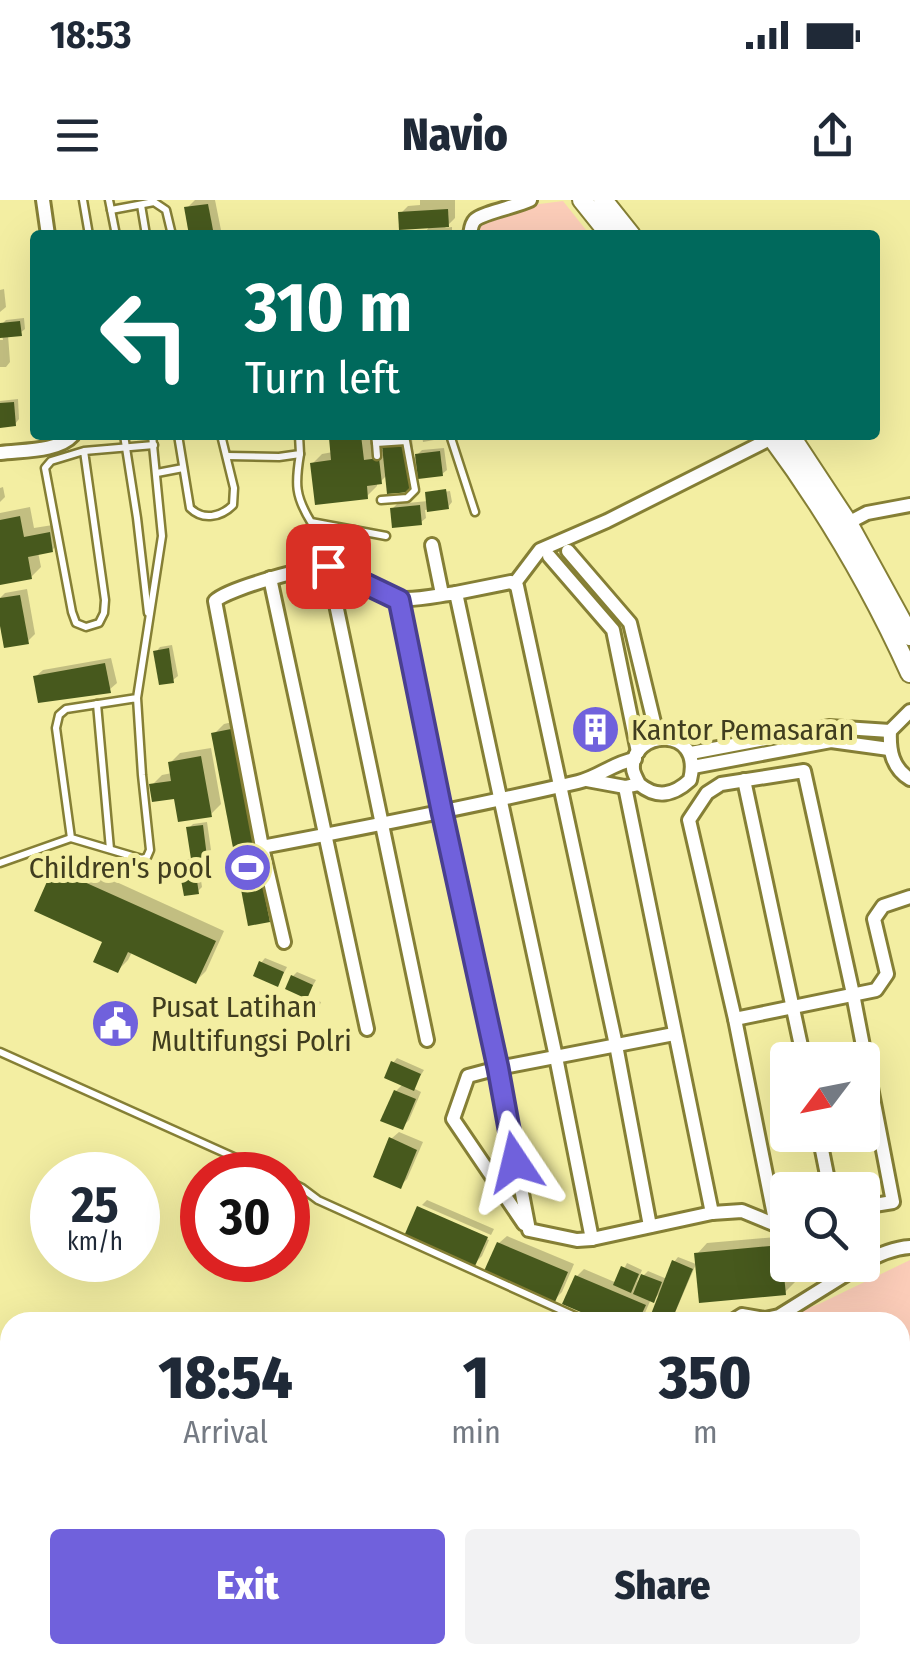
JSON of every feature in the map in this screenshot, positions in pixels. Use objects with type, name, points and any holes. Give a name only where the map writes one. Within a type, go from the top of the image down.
[{"type":"main road","points":[[582,200],[606,230]]},
{"type":"main road","points":[[603,200],[627,230]]},
{"type":"main road","points":[[780,440],[842,527],[910,636]]},
{"type":"main road","points":[[842,527],[910,673]]},
{"type":"street","points":[[42,200],[47,230]]},
{"type":"street","points":[[471,230],[480,217],[530,200]]},
{"type":"street","points":[[0,453],[57,446],[69,440]]},
{"type":"street","points":[[284,942],[215,602],[220,596],[270,578],[328,566],[399,600],[514,583],[540,550],[769,440]]},
{"type":"street","points":[[842,527],[867,513],[910,505]]},
{"type":"street","points":[[432,545],[449,593],[500,800],[592,1238]]},
{"type":"street","points":[[568,551],[630,623],[658,739]]},
{"type":"street","points":[[549,556],[614,630],[636,755],[632,786],[674,1034],[712,1213]]},
{"type":"street","points":[[328,566],[427,1040]]},
{"type":"street","points":[[270,578],[367,1029]]},
{"type":"street","points":[[514,583],[562,786],[650,1226]]},
{"type":"street","points":[[399,600],[529,1230]]},
{"type":"street","points":[[614,630],[630,623]]},
{"type":"street","points":[[910,711],[890,731],[888,749],[898,770],[910,778]]},
{"type":"street","points":[[692,760],[829,727],[890,731]]},
{"type":"street","points":[[262,847],[588,780],[658,739],[684,745],[692,760],[690,780],[664,794],[588,780]]},
{"type":"street","points":[[692,760],[831,741],[888,749]]},
{"type":"street","points":[[770,1172],[690,820],[707,793],[720,784],[804,770],[854,994],[893,1202],[880,1205]]},
{"type":"street","points":[[744,780],[801,1042]]},
{"type":"street","points":[[681,788],[698,807]]},
{"type":"street","points":[[735,1019],[876,990],[887,974],[874,919],[883,906],[910,896]]},
{"type":"street","points":[[674,1034],[468,1076],[453,1120],[529,1230],[577,1240],[712,1213],[742,1211],[770,1219]]},
{"type":"street","points":[[880,1254],[910,1247]]},
{"type":"street","points":[[784,1312],[833,1282]]},
{"type":"lane","points":[[83,200],[89,230]]},
{"type":"lane","points":[[109,200],[115,230]]},
{"type":"lane","points":[[111,210],[154,202],[166,210],[171,230]]},
{"type":"lane","points":[[141,205],[145,230]]},
{"type":"lane","points":[[124,440],[150,624]]},
{"type":"lane","points":[[0,863],[71,838],[138,859],[150,854],[137,698],[162,536],[153,440]]},
{"type":"lane","points":[[179,440],[190,508],[205,516],[222,514],[233,505],[234,488],[222,440]]},
{"type":"lane","points":[[299,440],[298,501],[311,522],[386,536]]},
{"type":"lane","points":[[376,440],[377,456]]},
{"type":"lane","points":[[381,500],[407,498],[415,490],[406,441],[391,440]]},
{"type":"lane","points":[[452,440],[475,512]]},
{"type":"lane","points":[[84,451],[105,600],[99,623],[86,627],[76,623],[72,612],[46,472],[48,464],[84,451],[154,444]]},
{"type":"lane","points":[[227,456],[300,454]]},
{"type":"lane","points":[[157,472],[183,468]]},
{"type":"lane","points":[[71,838],[56,722],[63,710],[137,698]]},
{"type":"lane","points":[[97,704],[110,848]]},
{"type":"lane","points":[[0,1052],[223,1152]]},
{"type":"lane","points":[[310,1194],[566,1312]]},
{"type":"shaded area","points":[[563,201],[586,230],[473,230],[475,212]]},
{"type":"shaded area","points":[[910,1260],[910,1312],[797,1312],[864,1282],[880,1282],[880,1275]]},
{"type":"building","points":[[208,204],[213,230],[188,230],[184,207]]},
{"type":"building","points":[[448,209],[449,227],[399,230],[398,212]]},
{"type":"building","points":[[20,321],[22,336],[0,338],[0,323]]},
{"type":"building","points":[[14,402],[16,426],[0,428],[0,403]]},
{"type":"building","points":[[329,440],[362,440],[364,460],[379,458],[382,484],[367,486],[368,499],[315,505],[310,463],[331,460]]},
{"type":"building","points":[[405,444],[410,492],[387,494],[382,446]]},
{"type":"building","points":[[440,451],[443,476],[418,479],[415,454]]},
{"type":"building","points":[[446,489],[449,509],[427,512],[425,492]]},
{"type":"building","points":[[420,505],[422,525],[392,528],[390,508]]},
{"type":"building","points":[[20,516],[24,537],[50,532],[53,552],[28,557],[32,579],[0,585],[0,520]]},
{"type":"building","points":[[20,595],[29,644],[4,648],[0,598]]},
{"type":"building","points":[[169,648],[174,683],[159,685],[153,651]]},
{"type":"building","points":[[105,663],[111,693],[38,703],[33,676]]},
{"type":"building","name":"Kantor Pemasaran","points":[[609,716],[613,737],[583,744],[579,723]]},
{"type":"building","points":[[231,729],[270,922],[248,926],[211,733]]},
{"type":"building","points":[[201,756],[212,817],[178,822],[174,799],[152,802],[149,784],[171,781],[168,762]]},
{"type":"building","points":[[203,825],[207,857],[191,859],[186,827]]},
{"type":"building","points":[[194,861],[199,894],[184,896],[178,864]]},
{"type":"building","points":[[53,868],[216,941],[196,984],[128,952],[118,973],[93,962],[102,942],[34,911]]},
{"type":"building","points":[[259,961],[284,972],[278,987],[253,976]]},
{"type":"building","points":[[291,975],[313,985],[307,999],[285,989]]},
{"type":"building","points":[[391,1061],[421,1074],[414,1091],[384,1078]]},
{"type":"building","points":[[394,1090],[416,1099],[403,1130],[380,1121]]},
{"type":"building","points":[[389,1137],[417,1150],[401,1189],[373,1177]]},
{"type":"building","points":[[417,1206],[488,1237],[475,1266],[404,1236]]},
{"type":"building","points":[[497,1242],[568,1272],[555,1302],[484,1271]]},
{"type":"building","points":[[770,1246],[770,1282],[785,1282],[786,1295],[699,1303],[694,1253]]},
{"type":"building","points":[[672,1260],[693,1269],[675,1312],[652,1312]]},
{"type":"building","points":[[621,1266],[639,1274],[631,1293],[613,1285]]},
{"type":"building","points":[[641,1274],[662,1282],[654,1303],[633,1294]]},
{"type":"building","points":[[575,1275],[646,1305],[643,1312],[581,1312],[562,1304]]},
{"type":"place","name":"Kantor Pemasaran","points":[[596,730]]},
{"type":"place","name":"Children's pool","points":[[247,868]]},
{"type":"place","name":"Pusat Latihan Multifungsi Polri","points":[[116,1024]]},
{"type":"route","points":[[328,566],[399,600],[515,1162]]}]
